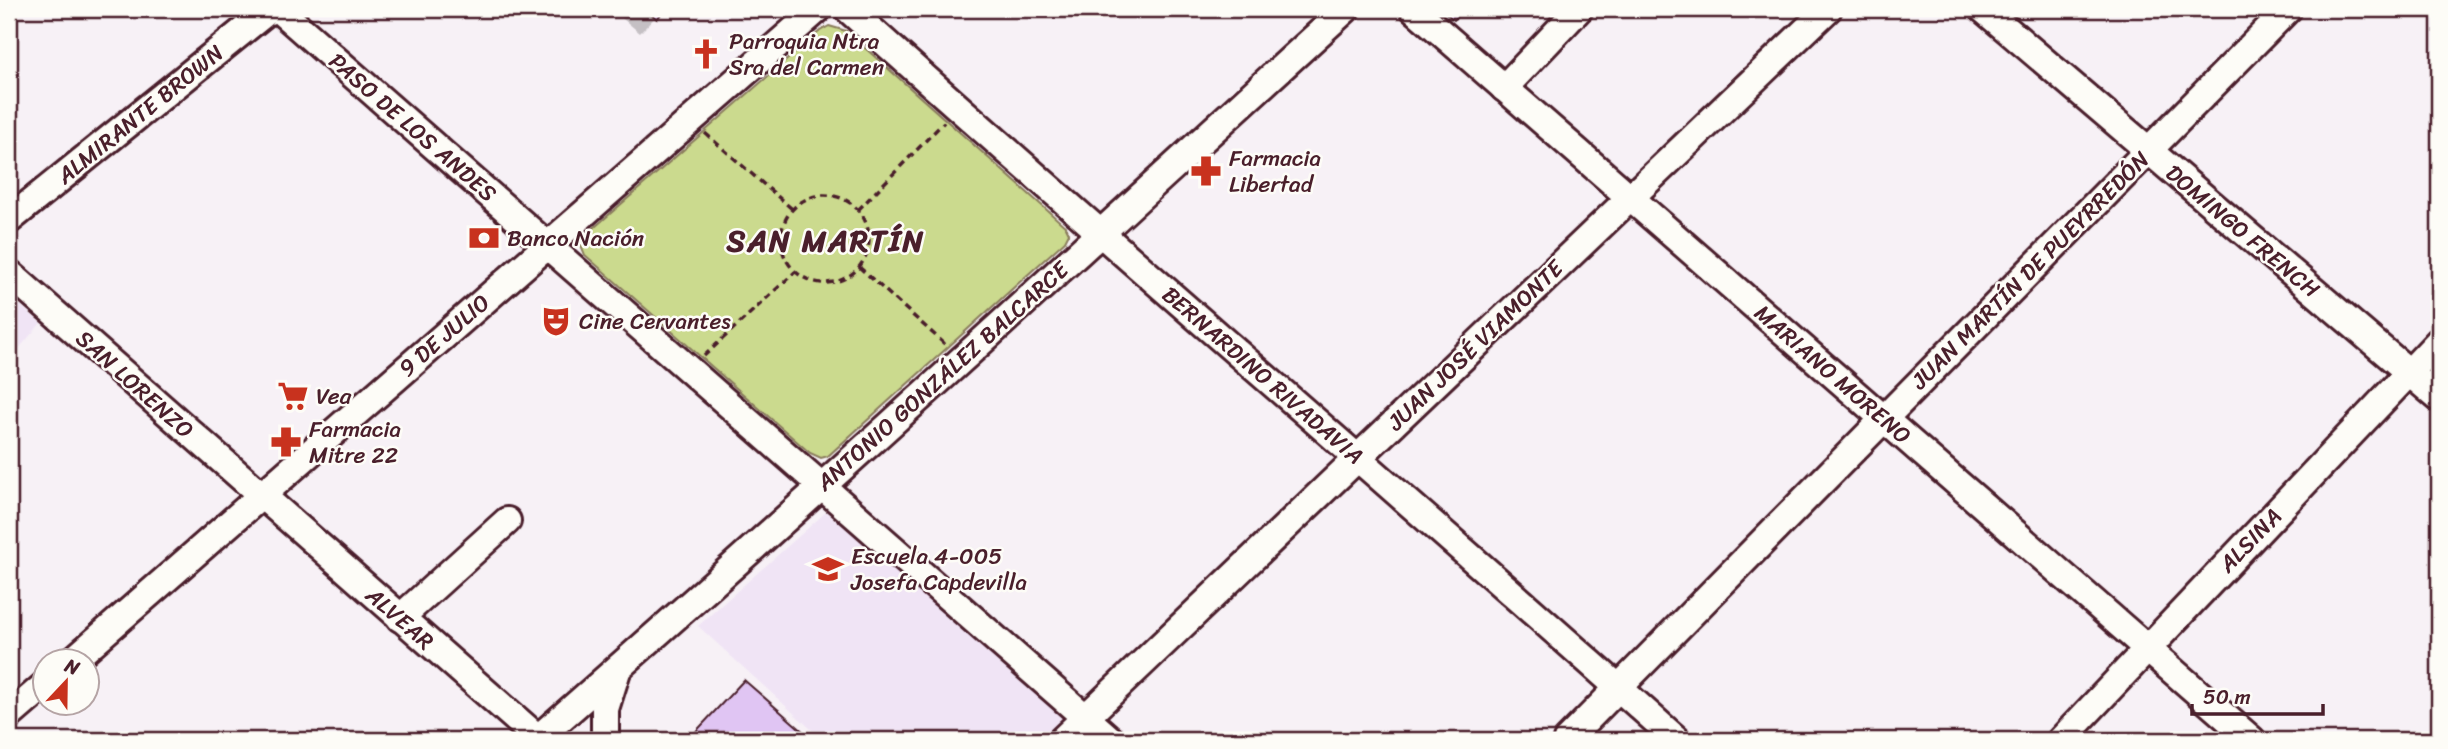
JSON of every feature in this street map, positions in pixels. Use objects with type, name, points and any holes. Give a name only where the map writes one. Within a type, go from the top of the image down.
[{"type":"street","name":"ALMIRANTE BROWN","points":[[9,220],[270,9]]},
{"type":"street","name":"PASO DE LOS ANDES","points":[[278,9],[1111,740]]},
{"type":"street","name":"9 DE JULIO","points":[[87,648],[818,9]]},
{"type":"street","name":"BERNARDINO RIVADAVIA","points":[[848,9],[1677,740]]},
{"type":"street","name":"ANTONIO GONZÁLEZ BALCARCE","points":[[538,740],[1346,9]]},
{"type":"street","name":"MARIANO MORENO","points":[[1414,9],[2252,740]]},
{"type":"street","points":[[1504,88],[1579,9]]},
{"type":"street","name":"JUAN JOSÉ VIAMONTE","points":[[1062,740],[1828,9]]},
{"type":"street","name":"DOMINGO FRENCH","points":[[1983,9],[2439,398]]},
{"type":"street","name":"JUAN MARTÍN DE PUEYRREDÓN","points":[[1567,740],[2282,11]]},
{"type":"street","name":"SAN LORENZO","points":[[9,272],[260,495]]},
{"type":"street","name":"ALSINA","points":[[2061,740],[2439,341]]},
{"type":"street","name":"ALVEAR","points":[[260,495],[538,740]]},
{"type":"street","points":[[400,618],[507,520]]},
{"type":"street","points":[[605,740],[605,709],[617,671]]},
{"type":"street","points":[[9,716],[32,696]]},
{"type":"path","points":[[858,210],[958,108]]},
{"type":"path","points":[[691,120],[792,209]]},
{"type":"path","points":[[820,195],[841,198],[858,210],[864,219],[869,239],[868,249],[859,267],[843,279],[823,283],[813,282],[795,272],[783,256],[780,236],[786,217],[792,209],[800,202],[820,195]]},
{"type":"path","points":[[859,267],[962,359]]},
{"type":"path","points":[[690,370],[795,272]]},
{"type":"shaded area","points":[[9,296],[41,323],[9,360]]},
{"type":"shaded area","name":"Escuela 4-005 Josefa Capdevilla","points":[[826,512],[1066,715],[1039,740],[823,740],[698,626]]},
{"type":"green space","points":[[829,26],[846,31],[1066,227],[1069,233],[1065,241],[828,456],[821,458],[810,453],[585,255],[581,245],[588,233]]},
{"type":"building","points":[[645,9],[665,9],[657,19]]},
{"type":"building","points":[[1441,9],[1465,9],[1454,20]]},
{"type":"building","points":[[744,680],[813,740],[688,740]]},
{"type":"place","name":"Parroquia Ntra Sra del Carmen","points":[[706,54]]},
{"type":"place","name":"Farmacia Libertad","points":[[1206,171]]},
{"type":"place","name":"Banco Nación","points":[[484,238]]},
{"type":"place","name":"Cine Cervantes","points":[[556,321]]},
{"type":"place","name":"Vea","points":[[293,396]]},
{"type":"place","name":"Farmacia Mitre 22","points":[[286,442]]},
{"type":"place","name":"Escuela 4-005 Josefa Capdevilla","points":[[828,569]]},
{"type":"district","name":"SAN MARTÍN","points":[[826,241]]}]
